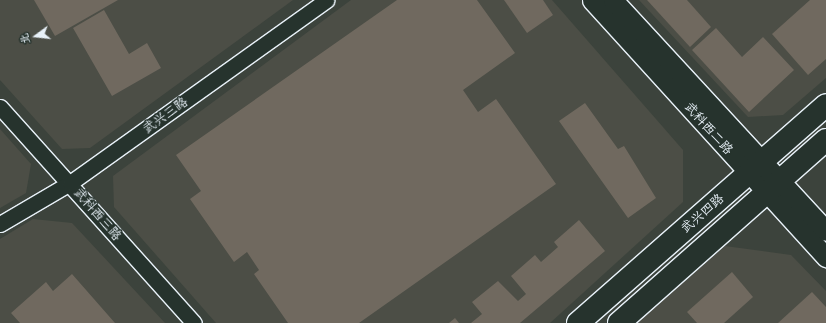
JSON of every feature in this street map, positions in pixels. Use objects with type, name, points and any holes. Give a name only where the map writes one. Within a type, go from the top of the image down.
[{"type":"main road","name":"武兴四路","points":[[578,323],[826,105]]},
{"type":"main road","points":[[619,323],[826,140]]},
{"type":"street","name":"武兴三路","points":[[0,224],[70,183],[327,0]]},
{"type":"street","name":"武科西二路","points":[[592,0],[756,166]]},
{"type":"street","name":"武科西二路","points":[[613,0],[756,166],[826,257]]},
{"type":"street","name":"武科西三路","points":[[0,107],[70,183],[194,323]]},
{"type":"street","name":"武科西二路","points":[[773,187],[826,231]]},
{"type":"shaded area","points":[[0,0],[293,0],[90,148],[62,149],[0,80]]},
{"type":"shaded area","points":[[351,0],[552,0],[683,150],[683,202],[550,323],[216,323],[114,207],[113,176]]},
{"type":"shaded area","points":[[639,0],[826,0],[826,78],[783,115],[748,117]]},
{"type":"shaded area","points":[[0,129],[31,164],[26,193],[0,208]]},
{"type":"shaded area","points":[[33,219],[72,223],[165,323],[0,323],[0,239]]},
{"type":"shaded area","points":[[725,246],[791,255],[826,291],[826,323],[636,323]]},
{"type":"building","points":[[34,0],[118,0],[55,36]]},
{"type":"building","points":[[397,0],[477,0],[515,53],[463,90],[478,112],[496,99],[556,184],[359,323],[288,323],[254,274],[259,270],[247,252],[234,262],[190,199],[201,191],[176,155]]},
{"type":"building","points":[[504,0],[543,0],[553,15],[527,33]]},
{"type":"building","points":[[647,0],[687,0],[711,27],[690,47]]},
{"type":"building","points":[[810,0],[826,0],[826,59],[808,75],[772,34]]},
{"type":"building","points":[[104,10],[129,54],[147,43],[161,68],[112,96],[73,28]]},
{"type":"building","points":[[716,28],[742,57],[763,37],[794,70],[749,112],[692,50]]},
{"type":"building","points":[[585,103],[618,149],[624,146],[656,198],[628,218],[559,121]]},
{"type":"building","points":[[579,220],[605,251],[520,323],[471,323],[482,314],[472,302],[498,281],[518,301],[526,294],[511,276],[535,255],[541,262],[558,247],[554,242]]},
{"type":"building","points":[[732,272],[753,297],[724,323],[697,323],[687,312]]},
{"type":"building","points":[[72,274],[115,323],[20,323],[11,313],[46,282],[53,291]]},
{"type":"building","points":[[812,292],[826,307],[826,323],[778,323]]},
{"type":"building","points":[[455,318],[459,323],[449,323]]}]
